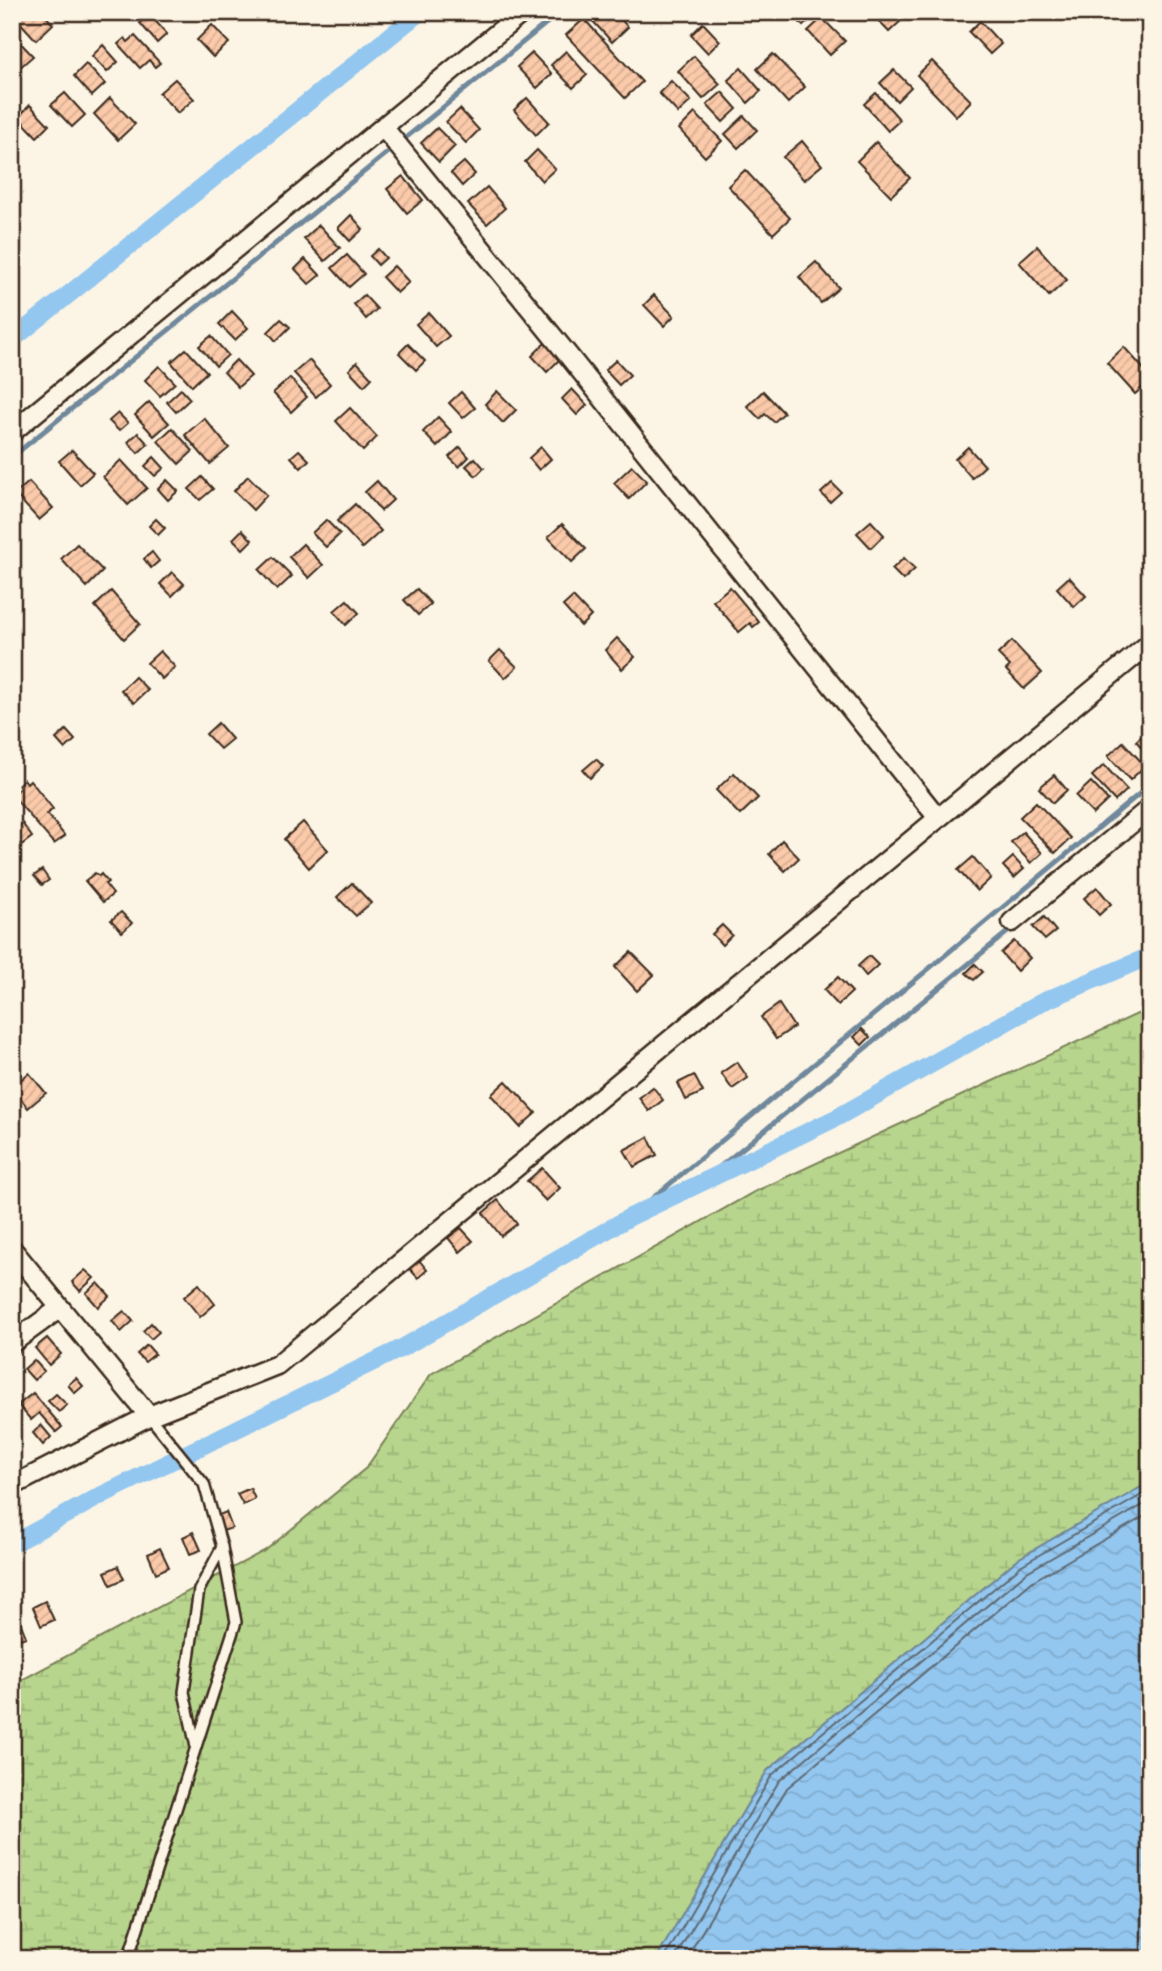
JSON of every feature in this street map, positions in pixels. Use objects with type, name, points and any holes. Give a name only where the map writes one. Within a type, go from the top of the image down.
[{"type":"street","points":[[12,432],[523,12]]},
{"type":"street","points":[[383,127],[938,818]]},
{"type":"street","points":[[12,1486],[277,1365],[295,1352],[1150,643]]},
{"type":"street","points":[[1012,922],[1150,808]]},
{"type":"street","points":[[12,1249],[154,1422]]},
{"type":"street","points":[[12,1343],[60,1308]]},
{"type":"lane","points":[[128,1959],[236,1622],[222,1546],[204,1484],[154,1422]]},
{"type":"lane","points":[[196,1748],[184,1692],[199,1590],[222,1546]]},
{"type":"green space","points":[[1150,1008],[1150,1482],[1018,1559],[767,1771],[656,1959],[12,1959],[12,1685],[266,1550],[366,1468],[431,1374],[754,1192]]},
{"type":"water","points":[[1150,1482],[1150,1959],[656,1959],[767,1771],[1018,1559]]},
{"type":"building","points":[[22,12],[42,12],[53,24],[36,40],[16,18]]},
{"type":"building","points":[[594,12],[614,12],[628,27],[612,42],[589,17]]},
{"type":"building","points":[[791,12],[816,12],[817,13],[803,26]]},
{"type":"building","points":[[870,12],[897,12],[903,19],[889,32]]},
{"type":"building","points":[[149,14],[167,34],[157,43],[140,23]]},
{"type":"building","points":[[822,18],[845,41],[830,55],[808,31]]},
{"type":"building","points":[[584,19],[642,82],[625,98],[566,35]]},
{"type":"building","points":[[980,21],[1001,44],[990,54],[969,32]]},
{"type":"building","points":[[703,23],[720,41],[708,53],[691,35]]},
{"type":"building","points":[[212,25],[229,43],[213,57],[197,40]]},
{"type":"building","points":[[13,35],[33,56],[17,70],[12,65]]},
{"type":"building","points":[[135,36],[160,63],[155,67],[149,60],[140,68],[118,44],[125,38],[128,42]]},
{"type":"building","points":[[103,45],[118,62],[107,72],[92,56]]},
{"type":"building","points":[[566,51],[587,75],[573,88],[551,65]]},
{"type":"building","points":[[532,53],[552,74],[537,88],[517,67]]},
{"type":"building","points":[[773,54],[805,87],[788,103],[757,69]]},
{"type":"building","points":[[694,56],[720,84],[703,99],[678,71]]},
{"type":"building","points":[[932,61],[971,101],[956,116],[917,75]]},
{"type":"building","points":[[86,64],[105,84],[92,96],[74,76]]},
{"type":"building","points":[[741,68],[761,91],[748,103],[728,80]]},
{"type":"building","points":[[894,70],[911,87],[897,101],[880,83]]},
{"type":"building","points":[[175,79],[194,99],[178,113],[159,93]]},
{"type":"building","points":[[671,81],[691,101],[678,113],[659,93]]},
{"type":"building","points":[[722,92],[737,109],[723,122],[707,105]]},
{"type":"building","points":[[65,93],[85,115],[72,127],[51,105]]},
{"type":"building","points":[[876,93],[900,120],[888,131],[864,104]]},
{"type":"building","points":[[110,98],[135,124],[118,140],[94,114]]},
{"type":"building","points":[[527,98],[549,122],[536,135],[514,110]]},
{"type":"building","points":[[30,105],[49,125],[37,137],[18,117]]},
{"type":"building","points":[[460,109],[479,130],[466,143],[446,122]]},
{"type":"building","points":[[695,113],[722,141],[705,157],[679,129]]},
{"type":"building","points":[[744,116],[757,130],[738,148],[725,134]]},
{"type":"building","points":[[437,128],[455,146],[439,162],[421,143]]},
{"type":"building","points":[[802,141],[822,165],[804,180],[783,157]]},
{"type":"building","points":[[876,142],[910,178],[891,196],[857,161]]},
{"type":"building","points":[[537,150],[555,169],[542,181],[525,162]]},
{"type":"building","points":[[464,162],[475,174],[462,186],[451,173]]},
{"type":"building","points":[[745,170],[790,218],[773,234],[728,186]]},
{"type":"building","points":[[403,176],[423,200],[407,213],[387,189]]},
{"type":"building","points":[[487,187],[505,208],[487,224],[468,204]]},
{"type":"building","points":[[351,215],[363,229],[350,241],[338,228]]},
{"type":"building","points":[[319,225],[340,248],[325,261],[304,239]]},
{"type":"building","points":[[1037,246],[1067,280],[1049,296],[1019,262]]},
{"type":"building","points":[[378,249],[386,258],[378,265],[370,256]]},
{"type":"building","points":[[347,255],[364,274],[349,287],[332,268]]},
{"type":"building","points":[[305,259],[320,275],[309,284],[295,269]]},
{"type":"building","points":[[816,262],[839,288],[821,303],[799,277]]},
{"type":"building","points":[[394,266],[409,282],[397,293],[382,277]]},
{"type":"building","points":[[364,295],[377,309],[366,319],[354,304]]},
{"type":"building","points":[[654,295],[674,316],[664,326],[644,305]]},
{"type":"building","points":[[232,311],[248,328],[235,340],[219,324]]},
{"type":"building","points":[[429,313],[449,336],[436,347],[416,324]]},
{"type":"building","points":[[281,319],[290,327],[276,341],[268,332]]},
{"type":"building","points":[[211,336],[228,355],[216,366],[199,346]]},
{"type":"building","points":[[546,342],[561,358],[547,372],[532,356]]},
{"type":"building","points":[[408,344],[425,361],[416,370],[399,353]]},
{"type":"building","points":[[1124,347],[1150,376],[1150,381],[1135,394],[1107,363]]},
{"type":"building","points":[[186,349],[207,372],[192,386],[171,362]]},
{"type":"building","points":[[236,360],[251,376],[238,387],[224,372]]},
{"type":"building","points":[[309,360],[330,384],[316,397],[294,373]]},
{"type":"building","points":[[616,360],[630,375],[619,385],[605,370]]},
{"type":"building","points":[[357,362],[372,378],[364,386],[349,370]]},
{"type":"building","points":[[159,366],[175,383],[160,396],[145,380]]},
{"type":"building","points":[[290,378],[307,397],[291,412],[273,393]]},
{"type":"building","points":[[181,389],[190,399],[176,412],[167,402]]},
{"type":"building","points":[[572,389],[587,405],[577,415],[562,399]]},
{"type":"building","points":[[497,391],[516,410],[503,423],[485,404]]},
{"type":"building","points":[[763,391],[784,413],[774,422],[765,414],[760,419],[747,406]]},
{"type":"building","points":[[461,392],[475,408],[463,418],[449,403]]},
{"type":"building","points":[[149,402],[169,423],[154,436],[135,415]]},
{"type":"building","points":[[350,408],[377,437],[363,451],[336,421]]},
{"type":"building","points":[[118,413],[128,423],[119,431],[109,421]]},
{"type":"building","points":[[438,417],[452,432],[437,447],[423,432]]},
{"type":"building","points":[[204,418],[229,448],[210,464],[185,435]]},
{"type":"building","points":[[172,428],[193,451],[179,464],[158,441]]},
{"type":"building","points":[[138,433],[148,444],[138,453],[128,442]]},
{"type":"building","points":[[460,447],[469,457],[459,467],[449,457]]},
{"type":"building","points":[[541,447],[551,459],[539,470],[529,458]]},
{"type":"building","points":[[968,447],[985,466],[972,478],[955,459]]},
{"type":"building","points":[[72,450],[93,473],[80,485],[59,461]]},
{"type":"building","points":[[299,450],[309,460],[301,468],[291,457]]},
{"type":"building","points":[[154,457],[164,468],[155,476],[145,466]]},
{"type":"building","points":[[475,458],[484,468],[476,476],[466,466]]},
{"type":"building","points":[[121,460],[147,488],[128,505],[103,477]]},
{"type":"building","points":[[632,466],[647,481],[629,499],[614,483]]},
{"type":"building","points":[[248,476],[267,495],[253,510],[234,491]]},
{"type":"building","points":[[202,477],[213,489],[200,500],[189,489]]},
{"type":"building","points":[[167,480],[178,491],[168,500],[158,489]]},
{"type":"building","points":[[377,481],[393,500],[381,511],[365,492]]},
{"type":"building","points":[[29,482],[53,508],[39,520],[15,494]]},
{"type":"building","points":[[832,483],[841,492],[830,502],[821,493]]},
{"type":"building","points":[[355,504],[381,531],[362,548],[337,521]]},
{"type":"building","points":[[156,519],[165,528],[158,535],[149,526]]},
{"type":"building","points":[[326,520],[340,534],[326,547],[312,533]]},
{"type":"building","points":[[871,521],[884,535],[871,548],[857,533]]},
{"type":"building","points":[[562,524],[586,549],[572,562],[548,537]]},
{"type":"building","points":[[242,530],[252,540],[243,549],[233,539]]},
{"type":"building","points":[[77,544],[103,571],[87,587],[61,559]]},
{"type":"building","points":[[303,544],[323,565],[309,578],[289,557]]},
{"type":"building","points":[[152,552],[159,561],[151,568],[144,559]]},
{"type":"building","points":[[273,557],[292,576],[277,590],[259,570]]},
{"type":"building","points":[[904,558],[915,569],[903,580],[892,569]]},
{"type":"building","points":[[172,572],[184,584],[172,596],[160,584]]},
{"type":"building","points":[[1069,577],[1086,596],[1074,607],[1057,588]]},
{"type":"building","points":[[730,587],[759,622],[753,627],[750,623],[739,632],[713,601]]},
{"type":"building","points":[[417,589],[431,604],[418,615],[404,600]]},
{"type":"building","points":[[111,591],[140,624],[124,639],[95,606]]},
{"type":"building","points":[[573,597],[591,616],[581,626],[563,606]]},
{"type":"building","points":[[347,600],[359,613],[346,625],[334,611]]},
{"type":"building","points":[[617,638],[635,657],[622,669],[605,650]]},
{"type":"building","points":[[1012,641],[1042,673],[1024,689],[1006,670],[1010,666],[998,654]]},
{"type":"building","points":[[500,650],[517,667],[505,678],[489,661]]},
{"type":"building","points":[[160,651],[175,667],[162,679],[147,663]]},
{"type":"building","points":[[135,677],[148,690],[134,703],[121,690]]},
{"type":"building","points":[[218,723],[232,739],[220,749],[206,734]]},
{"type":"building","points":[[66,730],[75,740],[65,749],[56,739]]},
{"type":"building","points":[[1148,730],[1150,732],[1150,757],[1136,741]]},
{"type":"building","points":[[1123,742],[1145,766],[1130,780],[1108,756]]},
{"type":"building","points":[[596,759],[603,766],[590,778],[583,770]]},
{"type":"building","points":[[1104,765],[1127,790],[1115,801],[1092,776]]},
{"type":"building","points":[[734,773],[758,798],[740,815],[716,790]]},
{"type":"building","points":[[1054,775],[1067,790],[1053,803],[1039,788]]},
{"type":"building","points":[[24,779],[27,783],[30,780],[53,809],[47,814],[65,836],[54,844],[12,795],[20,788],[18,785]]},
{"type":"building","points":[[1091,782],[1108,800],[1093,814],[1076,796]]},
{"type":"building","points":[[1036,802],[1071,838],[1055,853],[1020,817]]},
{"type":"building","points":[[303,822],[328,850],[309,868],[284,839]]},
{"type":"building","points":[[22,823],[32,837],[16,849],[12,844],[12,831]]},
{"type":"building","points":[[1023,832],[1042,853],[1031,863],[1011,842]]},
{"type":"building","points":[[782,840],[799,858],[785,871],[769,854]]},
{"type":"building","points":[[973,857],[991,878],[977,891],[958,870]]},
{"type":"building","points":[[1013,857],[1024,869],[1014,878],[1003,866]]},
{"type":"building","points":[[42,870],[49,880],[42,885],[34,876]]},
{"type":"building","points":[[95,873],[99,876],[101,874],[108,882],[105,884],[113,894],[103,902],[85,881]]},
{"type":"building","points":[[352,883],[371,903],[356,916],[337,897]]},
{"type":"building","points":[[1097,887],[1111,904],[1099,915],[1084,898]]},
{"type":"building","points":[[121,912],[132,923],[122,932],[111,920]]},
{"type":"building","points":[[1044,917],[1056,931],[1045,940],[1033,927]]},
{"type":"building","points":[[722,925],[732,935],[722,945],[712,934]]},
{"type":"building","points":[[1014,941],[1030,958],[1017,971],[1001,953]]},
{"type":"building","points":[[631,952],[654,975],[637,991],[615,967]]},
{"type":"building","points":[[869,956],[878,965],[866,976],[858,966]]},
{"type":"building","points":[[975,964],[983,972],[974,980],[966,973]]},
{"type":"building","points":[[838,977],[852,992],[838,1005],[824,990]]},
{"type":"building","points":[[779,1004],[794,1027],[776,1039],[761,1017]]},
{"type":"building","points":[[862,1029],[870,1037],[862,1045],[854,1037]]},
{"type":"building","points":[[737,1062],[748,1078],[732,1089],[721,1073]]},
{"type":"building","points":[[29,1073],[46,1093],[28,1108],[12,1087]]},
{"type":"building","points":[[694,1075],[703,1092],[686,1100],[678,1083]]},
{"type":"building","points":[[506,1081],[536,1113],[520,1127],[491,1095]]},
{"type":"building","points":[[653,1087],[663,1100],[649,1111],[639,1098]]},
{"type":"building","points":[[648,1137],[657,1155],[634,1167],[624,1150]]},
{"type":"building","points":[[542,1168],[560,1188],[546,1201],[527,1181]]},
{"type":"building","points":[[498,1200],[517,1224],[501,1236],[483,1213]]},
{"type":"building","points":[[461,1228],[473,1241],[460,1252],[448,1238]]},
{"type":"building","points":[[419,1260],[427,1270],[418,1278],[409,1268]]},
{"type":"building","points":[[85,1270],[94,1278],[80,1291],[72,1282]]},
{"type":"building","points":[[98,1283],[110,1296],[98,1307],[86,1293]]},
{"type":"building","points":[[199,1284],[215,1304],[200,1317],[184,1297]]},
{"type":"building","points":[[124,1311],[133,1321],[121,1332],[112,1321]]},
{"type":"building","points":[[151,1323],[159,1332],[151,1339],[143,1331]]},
{"type":"building","points":[[47,1338],[61,1354],[49,1365],[35,1348]]},
{"type":"building","points":[[147,1345],[155,1354],[145,1362],[137,1354]]},
{"type":"building","points":[[34,1360],[44,1371],[34,1380],[24,1369]]},
{"type":"building","points":[[76,1378],[83,1386],[75,1393],[68,1385]]},
{"type":"building","points":[[33,1393],[62,1427],[56,1432],[39,1413],[31,1420],[18,1405]]},
{"type":"building","points":[[56,1394],[67,1405],[59,1412],[48,1401]]},
{"type":"building","points":[[41,1425],[51,1437],[43,1445],[33,1433]]},
{"type":"building","points":[[250,1488],[255,1499],[243,1505],[237,1494]]},
{"type":"building","points":[[226,1512],[232,1528],[223,1531],[217,1516]]},
{"type":"building","points":[[193,1532],[201,1550],[190,1554],[183,1537]]},
{"type":"building","points":[[160,1548],[169,1567],[156,1573],[148,1554]]},
{"type":"building","points":[[118,1566],[124,1579],[111,1585],[105,1572]]},
{"type":"building","points":[[45,1601],[54,1620],[41,1626],[33,1607]]},
{"type":"building","points":[[17,1614],[26,1637],[12,1642],[12,1616]]},
{"type":"waterway","points":[[12,340],[420,12]]},
{"type":"waterway","points":[[403,140],[560,12]]},
{"type":"waterway","points":[[12,457],[391,150]]},
{"type":"waterway","points":[[630,1217],[1150,785]]},
{"type":"waterway","points":[[700,1183],[1015,926]]},
{"type":"waterway","points":[[12,1544],[104,1494],[402,1348],[630,1217],[836,1118],[1042,1002],[1150,956]]}]
